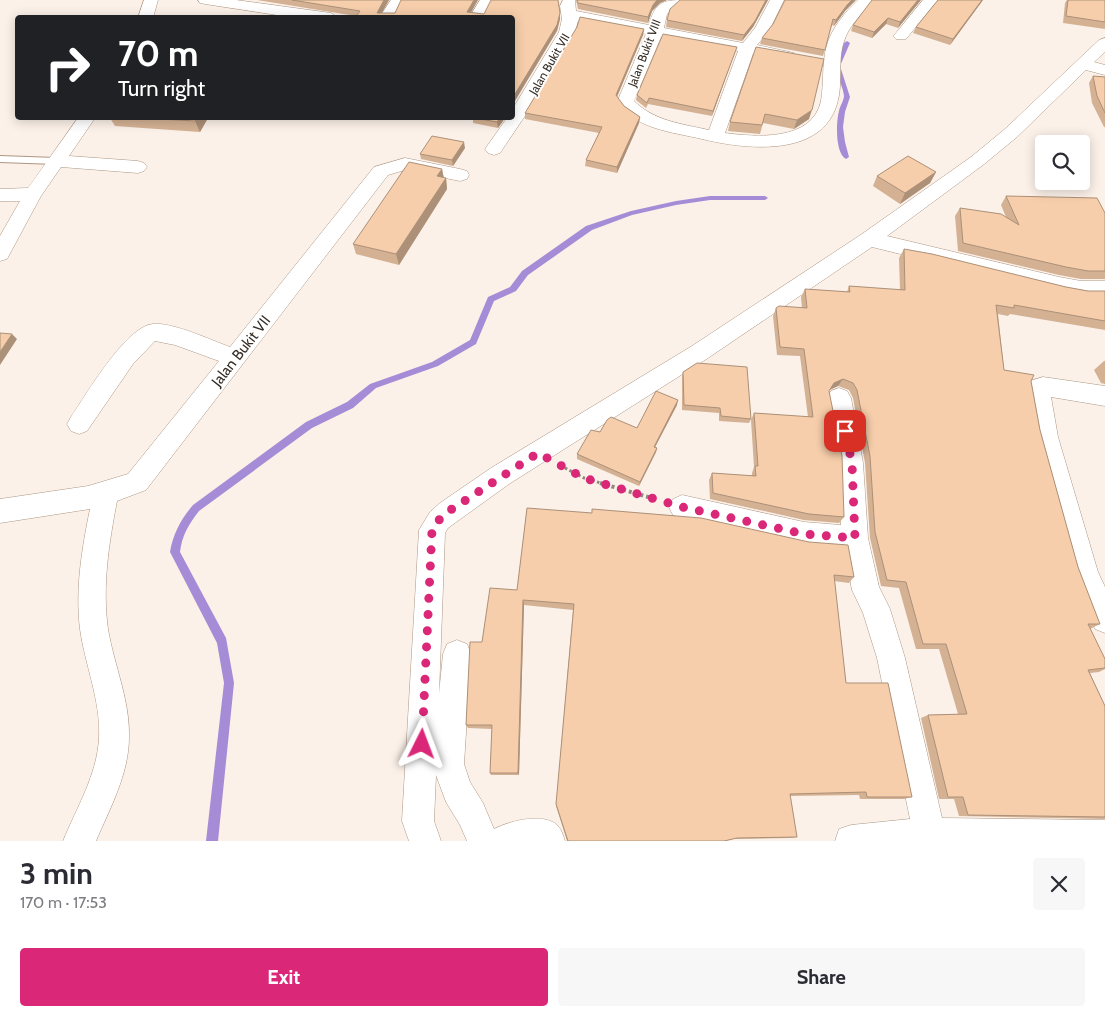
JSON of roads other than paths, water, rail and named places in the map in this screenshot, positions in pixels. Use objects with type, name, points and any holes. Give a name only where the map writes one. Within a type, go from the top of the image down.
[{"type":"street","points":[[146,15],[151,0]]},
{"type":"street","points":[[205,0],[310,15]]},
{"type":"street","points":[[388,15],[398,0]]},
{"type":"street","points":[[478,15],[487,0]]},
{"type":"street","name":"Jalan Bukit VIII","points":[[676,0],[660,12],[655,32],[625,102],[633,111],[656,123],[715,136]]},
{"type":"street","points":[[777,0],[762,29],[747,48],[715,136],[759,142],[773,141],[809,131],[820,122],[828,105],[832,64],[838,34],[854,12],[866,0]]},
{"type":"street","points":[[901,36],[931,0]]},
{"type":"street","points":[[570,8],[655,32],[832,64]]},
{"type":"street","name":"Jalan Bukit VII","points":[[515,118],[568,32],[571,24],[570,8]]},
{"type":"street","points":[[425,841],[418,821],[432,530],[439,520],[449,511],[538,453],[700,352],[869,239],[977,161],[1011,133],[1105,43]]},
{"type":"street","points":[[1082,64],[1105,70]]},
{"type":"street","points":[[2,247],[33,194],[85,120]]},
{"type":"street","name":"Jalan Bukit VII","points":[[494,149],[514,120]]},
{"type":"street","points":[[56,161],[138,167]]},
{"type":"street","name":"Jalan Bukit VII","points":[[0,511],[106,494],[124,489],[137,482],[381,171],[405,164],[460,175]]},
{"type":"street","points":[[0,196],[33,194]]},
{"type":"street","points":[[869,239],[1059,285],[1081,289],[1105,289]]},
{"type":"street","points":[[79,424],[127,355],[145,334],[160,332],[236,358]]},
{"type":"street","points":[[1105,396],[1043,386],[1038,388],[1046,437],[1085,572],[1105,620]]},
{"type":"street","points":[[839,398],[852,463],[855,538],[866,590],[876,609],[891,658],[929,834]]},
{"type":"street","points":[[79,841],[109,770],[114,738],[112,712],[94,631],[90,601],[92,573],[106,494]]},
{"type":"street","points":[[682,507],[804,534],[855,538]]},
{"type":"street","points":[[457,654],[448,764],[458,791],[472,814],[483,841]]},
{"type":"street","points":[[851,841],[929,834],[1105,836]]},
{"type":"street","points":[[505,841],[512,838],[544,835],[550,841]]},
{"type":"lane","points":[[0,159],[56,161]]},
{"type":"waterway","points":[[846,157],[840,127],[847,97],[837,66],[847,43]]},
{"type":"waterway","points":[[212,841],[229,683],[222,642],[175,552],[177,539],[182,528],[196,508],[309,425],[350,405],[373,386],[435,364],[473,342],[491,299],[513,289],[525,273],[589,228],[631,213],[676,203],[710,198],[765,198]]}]
